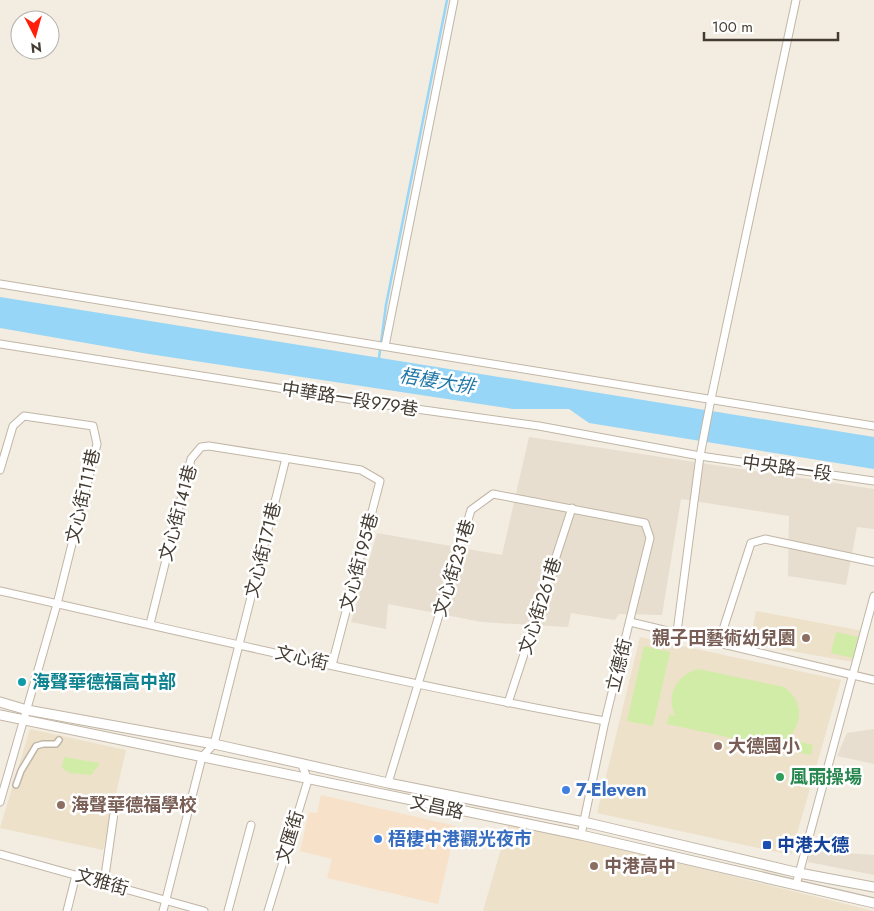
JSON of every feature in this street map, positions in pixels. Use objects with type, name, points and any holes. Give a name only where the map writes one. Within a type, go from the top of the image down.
[{"type":"street","points":[[385,346],[454,0]]},
{"type":"street","points":[[677,632],[700,456],[796,0]]},
{"type":"street","points":[[0,284],[874,426]]},
{"type":"street","name":"中華路一段979巷","points":[[0,344],[373,403],[538,426],[700,456]]},
{"type":"street","name":"文心街111巷","points":[[0,470],[14,426],[24,416],[94,426],[97,444],[57,604]]},
{"type":"street","name":"文心街141巷","points":[[150,624],[187,475],[196,451],[201,447],[209,446],[361,470]]},
{"type":"street","name":"中央路一段","points":[[700,456],[874,481]]},
{"type":"street","name":"文心街171巷","points":[[214,744],[286,458]]},
{"type":"street","name":"文心街195巷","points":[[332,665],[380,481],[361,470]]},
{"type":"street","name":"文心街231巷","points":[[388,784],[471,510],[493,494],[645,523],[650,538],[630,622]]},
{"type":"street","name":"文心街261巷","points":[[508,703],[572,508]]},
{"type":"street","points":[[719,642],[751,543],[765,539],[874,562]]},
{"type":"street","name":"文心街","points":[[0,591],[418,684],[604,721]]},
{"type":"street","points":[[796,885],[874,596]]},
{"type":"street","points":[[0,802],[57,604]]},
{"type":"street","name":"立德街","points":[[581,835],[604,721],[630,622],[874,680]]},
{"type":"street","name":"文昌路","points":[[0,702],[27,710],[214,744],[388,784],[584,822],[799,873],[874,888]]},
{"type":"street","name":"文昌路","points":[[0,715],[581,835],[874,903]]},
{"type":"street","points":[[16,785],[36,746],[56,744],[58,740]]},
{"type":"street","points":[[163,911],[202,757],[214,744]]},
{"type":"street","points":[[301,763],[308,780]]},
{"type":"street","name":"文匯街","points":[[268,911],[308,780]]},
{"type":"street","points":[[104,883],[114,806]]},
{"type":"street","points":[[228,911],[251,825]]},
{"type":"street","name":"文雅街","points":[[0,854],[204,911]]},
{"type":"street","points":[[67,911],[76,875]]},
{"type":"shaded area","points":[[529,437],[874,489],[874,529],[857,527],[846,585],[788,576],[789,516],[681,499],[662,615],[619,614],[615,620],[571,613],[568,627],[482,622],[388,604],[386,629],[351,622],[377,533],[502,555]]},
{"type":"shaded area","name":"親子田藝術幼兒園","points":[[756,611],[863,631],[853,662],[750,644]]},
{"type":"shaded area","name":"大德國小","points":[[640,637],[841,680],[791,855],[597,813]]},
{"type":"shaded area","name":"海聲華德福學校","points":[[30,729],[126,750],[103,850],[0,828]]},
{"type":"shaded area","points":[[874,729],[874,764],[837,756],[847,733]]},
{"type":"shaded area","name":"梧棲中港觀光夜市","points":[[321,795],[456,826],[438,904],[327,878],[332,859],[300,851],[309,812],[317,813]]},
{"type":"shaded area","name":"中港高中","points":[[509,821],[874,911],[483,911]]},
{"type":"shaded area","points":[[809,850],[874,855],[874,875],[808,862]]},
{"type":"green space","points":[[836,632],[858,637],[853,658],[831,653]]},
{"type":"green space","points":[[644,646],[670,652],[653,726],[627,721]]},
{"type":"green space","points":[[698,669],[784,687],[795,699],[799,712],[797,726],[788,739],[813,745],[811,755],[667,724],[669,715],[675,716],[672,700],[675,687],[684,676]]},
{"type":"green space","points":[[64,757],[100,763],[91,775],[70,773],[62,768]]},
{"type":"water","name":"梧棲大排","points":[[0,297],[874,437],[874,469],[589,423],[569,409],[513,409],[149,354],[0,328]]},
{"type":"waterway","points":[[379,358],[386,305],[447,0]]},
{"type":"place","name":"親子田藝術幼兒園","points":[[806,638]]},
{"type":"place","name":"海聲華德福高中部","points":[[22,682]]},
{"type":"place","name":"大德國小","points":[[718,746]]},
{"type":"place","name":"風雨操場","points":[[780,777]]},
{"type":"place","name":"7-Eleven","points":[[566,790]]},
{"type":"place","name":"海聲華德福學校","points":[[61,805]]},
{"type":"place","name":"梧棲中港觀光夜市","points":[[378,839]]},
{"type":"place","name":"中港大德","points":[[767,845]]},
{"type":"place","name":"中港高中","points":[[594,866]]}]
